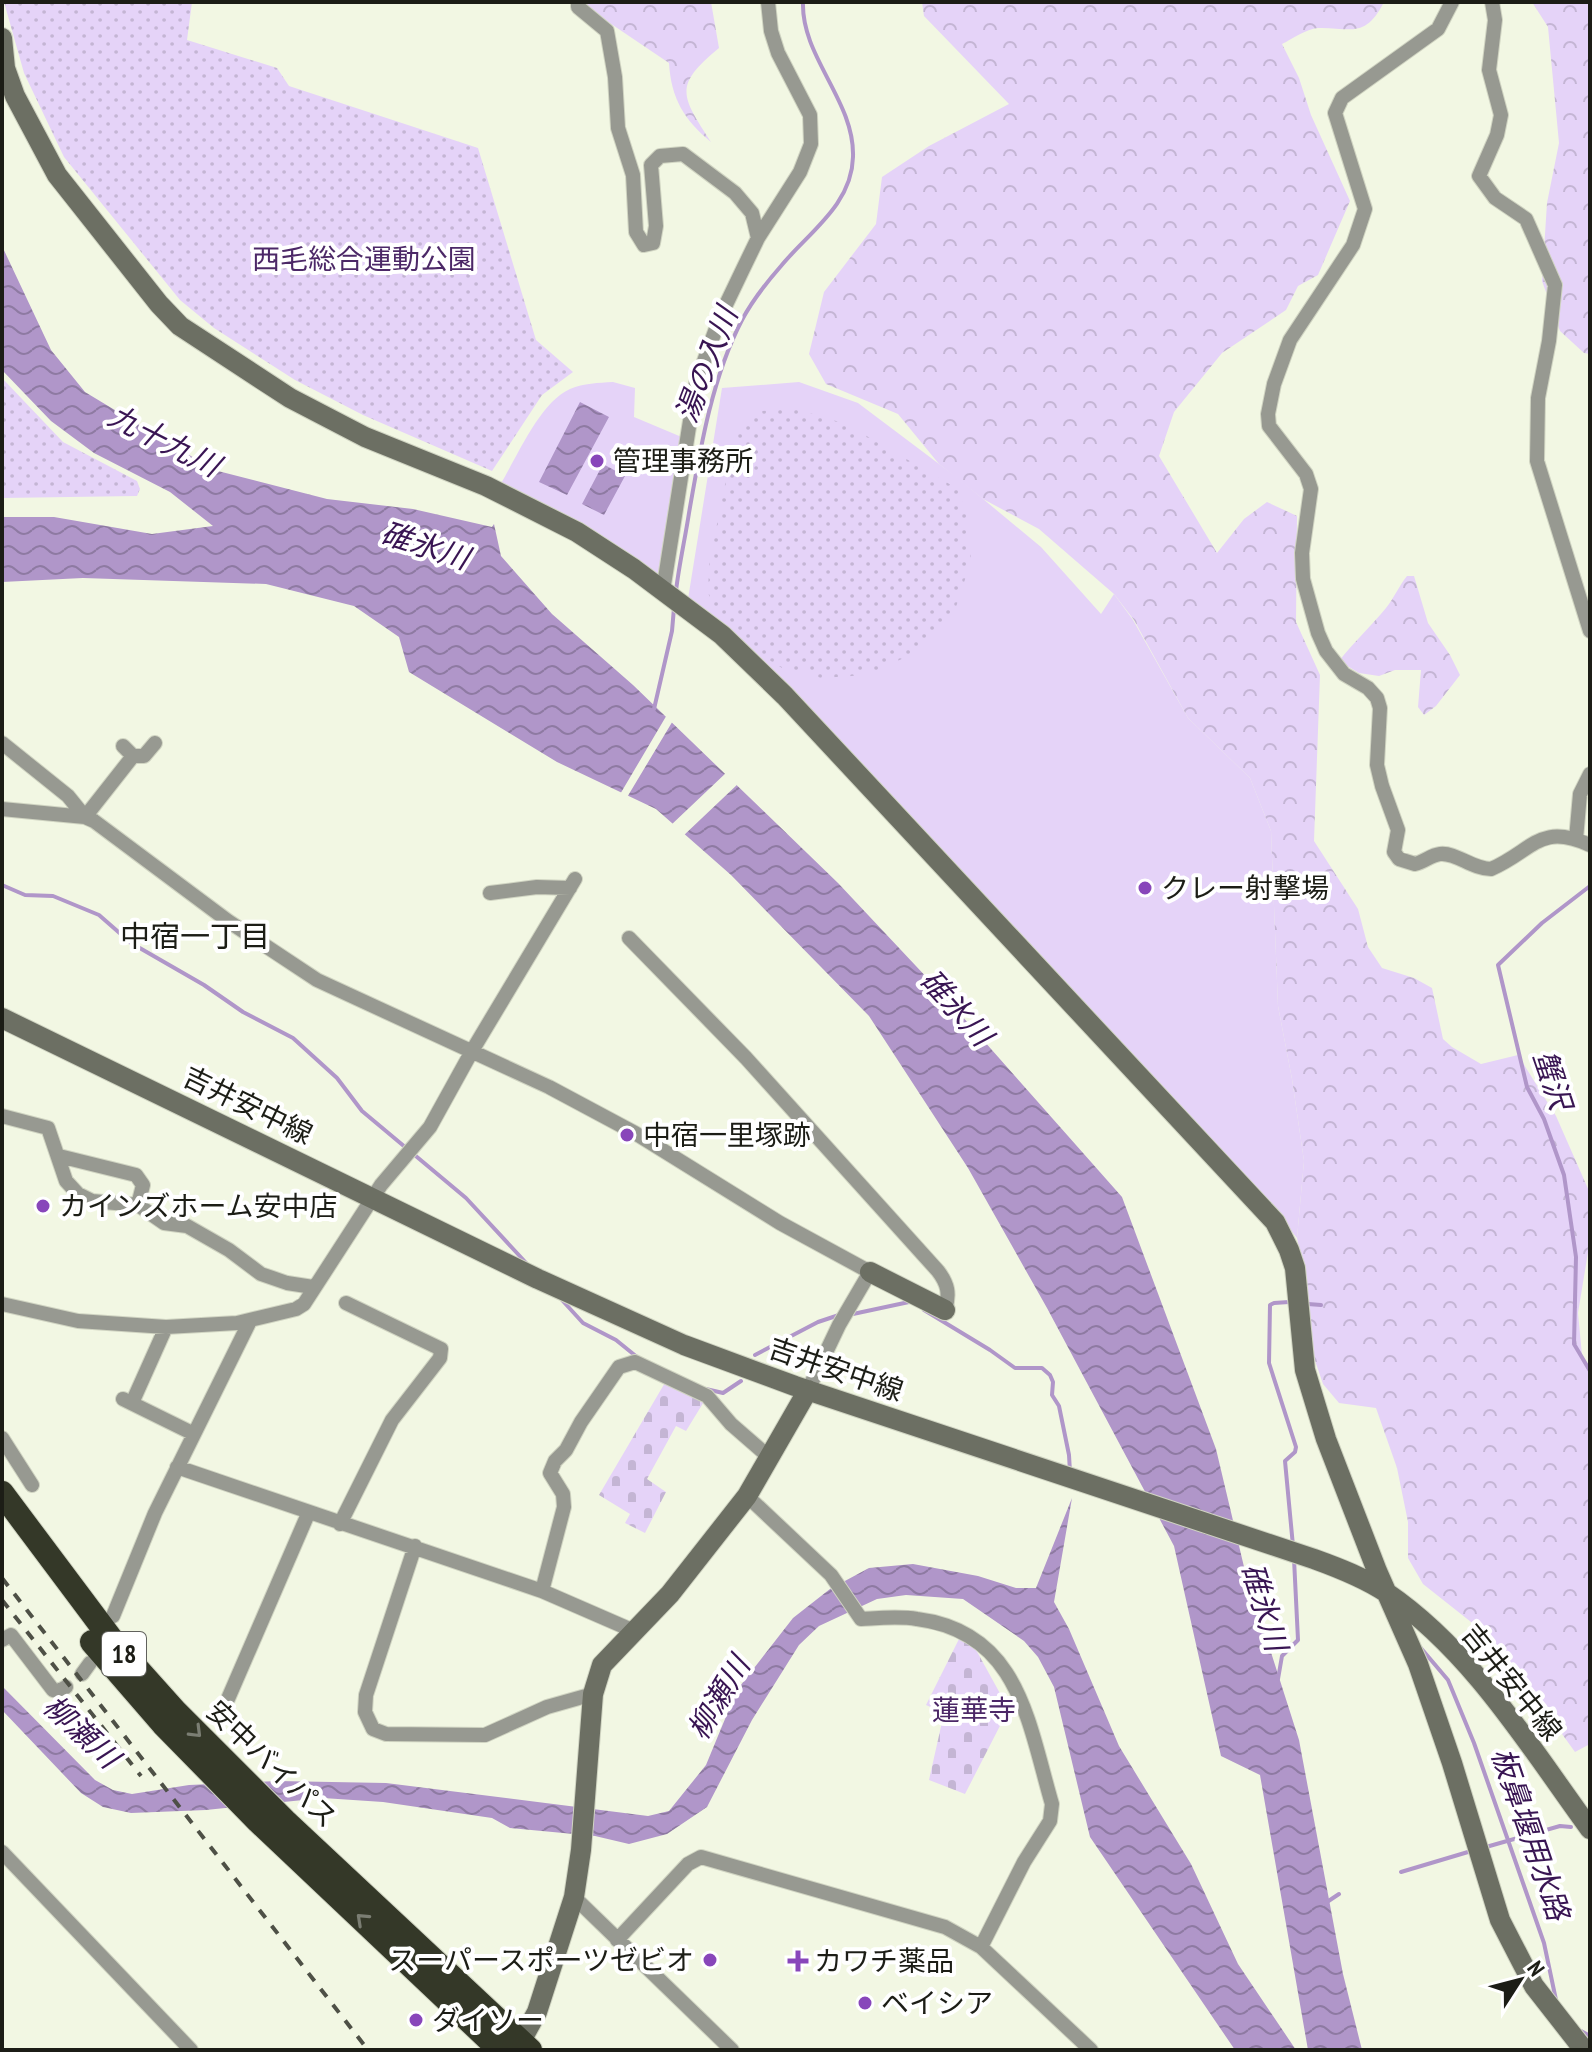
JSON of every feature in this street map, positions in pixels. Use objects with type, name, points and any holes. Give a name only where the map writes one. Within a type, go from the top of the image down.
[{"type":"highway","points":[[2,1484],[12,1521]]},
{"type":"highway","name":"安中バイパス","points":[[2,1493],[12,1521],[227,1777],[258,1821],[517,2048]]},
{"type":"highway","name":"安中バイパス","points":[[227,1777],[285,1821],[517,2048]]},
{"type":"street","points":[[578,2],[578,7],[607,31],[615,77],[618,128],[633,175],[636,232],[644,245],[653,243],[656,226],[651,165],[660,156],[683,154],[735,193],[752,213],[758,238]]},
{"type":"street","points":[[672,597],[696,383],[721,315],[758,238],[809,156],[813,129],[810,115],[778,53],[771,31],[768,2]]},
{"type":"street","points":[[1452,2],[1438,29],[1342,98],[1335,113],[1365,209],[1353,245],[1290,340],[1274,384],[1268,414],[1269,426],[1310,482],[1311,497],[1303,536],[1303,566],[1311,614],[1318,633],[1326,651],[1344,674],[1368,688],[1377,698],[1380,708],[1377,765],[1398,830],[1394,852],[1399,859],[1415,864],[1432,856],[1447,854],[1466,864],[1491,869],[1550,836],[1566,836],[1583,842],[1580,794],[1590,774]]},
{"type":"street","points":[[1492,2],[1495,20],[1489,70],[1501,115],[1497,135],[1479,176],[1495,198],[1526,219],[1555,285],[1538,398],[1537,461],[1590,631]]},
{"type":"street","points":[[2,38],[5,68],[15,96],[57,175],[180,326],[290,398],[365,437],[491,488],[577,532],[672,597],[738,649],[1275,1222],[1289,1250],[1299,1285],[1302,1352],[1310,1388],[1341,1478],[1428,1692],[1500,1920],[1534,1986],[1584,2050]]},
{"type":"street","points":[[2,743],[68,796],[85,817],[113,833],[168,877],[298,969],[549,1087],[635,1133],[780,1223],[945,1310],[948,1288],[938,1271],[746,1058],[629,938]]},
{"type":"street","points":[[85,817],[128,751],[144,756],[155,743]]},
{"type":"street","points":[[2,809],[85,817]]},
{"type":"street","points":[[2,1304],[78,1321],[166,1327],[250,1321],[304,1304],[372,1197],[430,1127],[572,884],[490,893]]},
{"type":"street","name":"吉井安中線","points":[[2,1018],[613,1314],[684,1345],[808,1390],[1322,1562],[1386,1592],[1456,1651],[1590,1829]]},
{"type":"street","points":[[2,1116],[48,1128],[66,1181],[78,1194],[92,1201],[138,1205],[164,1223],[187,1226],[229,1250],[261,1274],[287,1283],[313,1287]]},
{"type":"street","points":[[59,1156],[136,1175],[143,1185],[138,1205]]},
{"type":"street","points":[[517,2048],[537,2012],[574,1897],[581,1850],[593,1694],[602,1665],[670,1594],[747,1496],[808,1390],[839,1325],[870,1272]]},
{"type":"street","points":[[340,1524],[392,1420],[440,1358],[441,1349],[346,1303]]},
{"type":"street","points":[[113,1616],[155,1513],[250,1321]]},
{"type":"street","points":[[166,1327],[127,1401],[194,1434]]},
{"type":"street","points":[[542,1591],[564,1507],[563,1494],[550,1473],[619,1367],[635,1362],[707,1396],[731,1424],[769,1457]]},
{"type":"street","points":[[2,1438],[32,1485]]},
{"type":"street","points":[[177,1467],[542,1591],[634,1631]]},
{"type":"street","points":[[747,1496],[832,1578],[861,1619],[916,1618],[959,1629],[993,1654],[1011,1677],[1022,1700],[1052,1804],[1050,1821],[1024,1862],[981,1947]]},
{"type":"street","points":[[221,1715],[308,1514]]},
{"type":"street","points":[[415,1546],[366,1695],[365,1712],[373,1729],[386,1734],[485,1735],[514,1725],[547,1707],[593,1694]]},
{"type":"street","points":[[2,1640],[11,1635],[53,1690],[66,1687]]},
{"type":"street","points":[[2,1852],[191,2050]]},
{"type":"street","points":[[617,1940],[688,1864],[701,1857],[945,1927],[981,1947],[1082,2047]]},
{"type":"street","points":[[574,1897],[732,2050]]},
{"type":"green space","name":"西毛総合運動公園","points":[[4,2],[192,2],[187,40],[277,68],[289,86],[478,148],[536,340],[573,372],[542,395],[492,471],[363,415],[295,380],[214,328],[180,300],[64,157],[24,73]]},
{"type":"green space","points":[[588,2],[711,2],[719,48],[694,72],[686,92],[693,113],[711,142],[686,117],[676,98],[669,63],[586,7]]},
{"type":"green space","points":[[922,2],[1384,2],[1363,27],[1313,29],[1282,44],[1350,201],[1318,275],[1298,286],[1286,310],[1222,353],[1174,412],[1159,456],[1217,553],[1244,519],[1267,502],[1297,516],[1296,622],[1320,675],[1314,841],[1358,909],[1368,947],[1382,968],[1414,978],[1432,988],[1443,1039],[1481,1064],[1518,1055],[1556,1116],[1589,1191],[1590,1240],[1578,1313],[1582,1355],[1590,1373],[1590,1744],[1575,1752],[1518,1673],[1504,1660],[1490,1637],[1423,1584],[1408,1558],[1408,1522],[1397,1468],[1376,1408],[1339,1403],[1323,1384],[1309,1343],[1304,1272],[1297,1238],[1304,1161],[1278,1006],[1271,831],[1250,778],[1188,718],[1134,620],[1114,594],[1039,529],[983,499],[939,464],[898,414],[826,384],[809,354],[824,292],[876,224],[882,177],[929,146],[1009,104],[924,16]]},
{"type":"green space","points":[[1532,2],[1590,2],[1590,354],[1584,353],[1560,331],[1542,281],[1547,203],[1559,143],[1548,27]]},
{"type":"green space","points":[[2,378],[63,442],[137,481],[140,489],[137,496],[2,498]]},
{"type":"green space","name":"管理事務所","points":[[613,382],[635,388],[634,417],[684,438],[661,570],[655,577],[500,485],[539,418],[559,396],[581,386]]},
{"type":"green space","points":[[799,382],[858,403],[959,479],[1041,547],[1101,614],[1114,594],[1133,620],[1188,718],[1250,778],[1271,831],[1278,1006],[1304,1161],[1297,1238],[1263,1196],[688,599],[722,388]]},
{"type":"green space","points":[[793,408],[846,424],[958,489],[969,522],[971,561],[956,607],[915,653],[873,672],[821,678],[782,668],[759,654],[720,617],[708,593],[709,566],[737,434],[762,411]]},
{"type":"green space","points":[[1407,576],[1414,576],[1428,623],[1460,675],[1436,706],[1424,715],[1418,707],[1421,670],[1395,670],[1379,676],[1359,673],[1339,661],[1386,608]]},
{"type":"green space","points":[[666,1381],[705,1400],[686,1431],[676,1426],[647,1479],[666,1492],[645,1533],[625,1523],[630,1514],[599,1495]]},
{"type":"green space","name":"蓮華寺","points":[[959,1639],[975,1648],[1002,1697],[1004,1718],[965,1794],[929,1780],[944,1713],[926,1705]]},
{"type":"water","points":[[2,246],[51,350],[85,392],[214,470],[327,499],[413,509],[492,527],[494,524],[501,556],[552,614],[633,685],[838,883],[946,998],[1122,1197],[1216,1449],[1245,1571],[1299,1740],[1343,1974],[1362,2050],[1308,2050],[1260,1775],[1221,1756],[1174,1546],[968,1168],[869,1016],[731,875],[656,809],[557,762],[409,672],[399,637],[354,606],[266,584],[83,578],[2,582],[2,517],[54,517],[152,534],[213,526],[170,492],[94,453],[51,421],[2,370]]},
{"type":"water","points":[[580,402],[609,417],[567,495],[539,482]]},
{"type":"water","points":[[603,464],[625,476],[604,515],[582,504]]},
{"type":"water","points":[[1072,1498],[1054,1602],[1069,1629],[1119,1746],[1191,1864],[1238,1964],[1296,2050],[1235,2050],[1090,1837],[1054,1687],[1038,1657],[1024,1641],[963,1599],[906,1595],[877,1599],[819,1626],[799,1645],[752,1720],[707,1807],[667,1834],[629,1844],[595,1836],[510,1828],[492,1818],[383,1802],[323,1798],[206,1810],[131,1813],[103,1807],[81,1793],[2,1710],[2,1686],[95,1780],[113,1790],[132,1794],[189,1785],[278,1781],[386,1783],[648,1816],[669,1811],[706,1765],[737,1690],[793,1618],[830,1589],[869,1568],[913,1564],[978,1576],[1016,1588],[1036,1588]]},
{"type":"pier","points":[[668,713],[674,719],[626,799],[619,796]]},
{"type":"pier","points":[[728,771],[740,782],[682,837],[670,826]]},
{"type":"waterway","name":"湯の入川","points":[[676,591],[703,439],[715,390],[732,342],[746,313],[765,285],[827,217],[845,190],[851,174],[853,157],[846,117],[810,42],[803,2]]},
{"type":"waterway","name":"湯の入川","points":[[654,709],[672,631],[674,608]]},
{"type":"waterway","points":[[2,885],[25,895],[53,896],[99,915],[131,943],[204,985],[243,1012],[293,1038],[337,1078],[362,1111],[466,1198],[528,1265]]},
{"type":"waterway","name":"蟹沢","points":[[1590,886],[1542,923],[1498,965],[1527,1087],[1544,1119],[1564,1175],[1576,1257],[1574,1344],[1590,1371]]},
{"type":"waterway","points":[[562,1300],[583,1323],[616,1340],[637,1357]]},
{"type":"waterway","points":[[853,1314],[909,1302]]},
{"type":"waterway","points":[[1289,1302],[1270,1305],[1269,1363],[1296,1447],[1285,1461],[1293,1546]]},
{"type":"waterway","points":[[1308,1304],[1321,1305]]},
{"type":"waterway","points":[[924,1310],[1015,1368],[1042,1368],[1050,1375],[1052,1395],[1059,1406],[1070,1472]]},
{"type":"waterway","points":[[755,1355],[818,1322],[839,1315]]},
{"type":"waterway","points":[[706,1389],[723,1393],[741,1381]]},
{"type":"waterway","name":"碓氷川","points":[[1278,1679],[1282,1656],[1298,1640],[1294,1559]]},
{"type":"waterway","name":"板鼻堰用水路","points":[[1420,1647],[1448,1680],[1474,1743],[1544,1943],[1556,2000]]},
{"type":"waterway","name":"蟹沢","points":[[1486,1847],[1560,1826],[1571,1827]]},
{"type":"waterway","name":"蟹沢","points":[[1401,1872],[1468,1852]]},
{"type":"waterway","name":"蟹沢","points":[[1324,1904],[1339,1894]]},
{"type":"waterway","name":"板鼻堰用水路","points":[[1581,2031],[1590,2036]]},
{"type":"railway","points":[[2,1578],[368,2050]]},
{"type":"railway","points":[[2,1600],[141,1776]]},
{"type":"place","name":"管理事務所","points":[[597,461]]},
{"type":"place","name":"クレー射撃場","points":[[1145,888]]},
{"type":"place","name":"中宿一里塚跡","points":[[627,1135]]},
{"type":"place","name":"カインズホーム安中店","points":[[43,1206]]},
{"type":"place","name":"スーパースポーツゼビオ","points":[[710,1960]]},
{"type":"place","name":"カワチ薬品","points":[[798,1961]]},
{"type":"place","name":"ベイシア","points":[[865,2003]]},
{"type":"place","name":"ダイソー","points":[[416,2020]]},
{"type":"district","name":"中宿一丁目","points":[[195,937]]},
{"type":"water label","name":"九十九川","points":[[164,441]]},
{"type":"water label","name":"柳瀬川","points":[[719,1698]]},
{"type":"water label","name":"柳瀬川","points":[[81,1732]]}]
